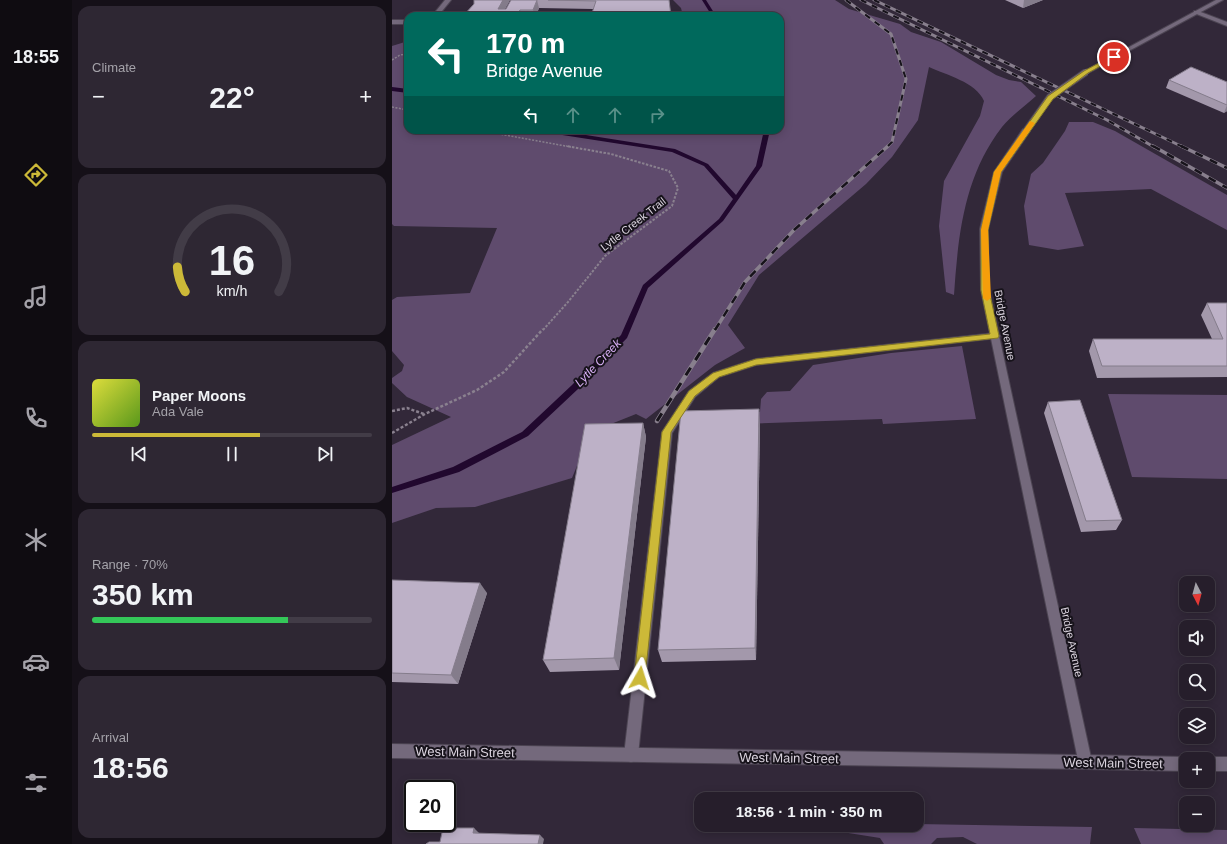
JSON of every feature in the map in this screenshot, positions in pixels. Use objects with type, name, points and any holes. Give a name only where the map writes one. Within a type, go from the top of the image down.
[{"type":"street","points":[[438,12],[448,0]]},
{"type":"street","name":"Bridge Avenue","points":[[1085,762],[985,290],[984,230],[998,172],[1050,97],[1086,72],[1219,0]]},
{"type":"street","points":[[1196,12],[1227,24]]},
{"type":"street","points":[[392,22],[404,22]]},
{"type":"street","points":[[631,755],[667,432],[692,394],[716,375],[756,362],[995,336]]},
{"type":"street","name":"West Main Street","points":[[392,751],[1179,764]]},
{"type":"street","points":[[1215,764],[1227,764]]},
{"type":"path","points":[[392,60],[400,55],[404,54]]},
{"type":"path","points":[[392,107],[404,109]]},
{"type":"path","name":"Lytle Creek Trail","points":[[392,433],[425,414],[477,390],[504,372],[568,302],[605,256],[672,206],[678,188],[669,171],[611,154],[499,134]]},
{"type":"path","points":[[392,411],[407,408],[425,414]]},
{"type":"shaded area","points":[[673,0],[835,0],[849,9],[900,24],[911,32],[941,42],[996,75],[1009,80],[1021,82],[1036,96],[1002,127],[989,146],[979,166],[965,207],[958,251],[954,295],[946,292],[939,226],[944,181],[980,116],[984,101],[980,94],[968,84],[929,67],[918,120],[892,157],[866,184],[759,275],[728,325],[745,348],[715,365],[646,419],[636,414],[591,432],[572,478],[475,507],[436,508],[392,523],[392,445],[451,417],[407,397],[392,383],[392,378],[402,371],[404,365],[392,351],[392,300],[397,297],[470,293],[497,228],[394,226],[392,224],[392,46],[404,42],[404,134],[784,134],[784,12],[682,12],[681,8]]},
{"type":"shaded area","points":[[1069,122],[1093,122],[1115,131],[1227,195],[1227,230],[1151,189],[1065,193],[1084,246],[1058,250],[1029,245],[1024,206],[1031,174],[1043,163],[1065,131]]},
{"type":"shaded area","points":[[962,346],[976,419],[883,424],[882,419],[684,426],[697,415],[760,412],[761,399],[767,392],[790,391],[813,365],[891,353]]},
{"type":"shaded area","points":[[1108,394],[1227,395],[1227,479],[1132,477]]},
{"type":"shaded area","points":[[924,824],[1092,827],[1090,844],[977,844],[963,837],[937,838],[931,844],[884,844],[880,838],[842,832],[924,832]]},
{"type":"shaded area","points":[[1134,828],[1179,829],[1179,832],[1215,832],[1215,830],[1227,830],[1227,844],[1141,844]]},
{"type":"building","points":[[474,0],[503,0],[498,9],[506,9],[511,0],[537,0],[533,10],[520,10],[519,12],[467,12],[474,4]]},
{"type":"building","points":[[548,0],[669,0],[670,12],[592,12],[596,1]]},
{"type":"building","points":[[1191,67],[1227,82],[1227,105],[1169,80]]},
{"type":"building","points":[[1207,303],[1227,303],[1227,366],[1102,366],[1093,339],[1223,339]]},
{"type":"building","points":[[1080,400],[1122,520],[1086,521],[1048,402]]},
{"type":"building","points":[[759,409],[755,648],[658,650],[681,411]]},
{"type":"building","points":[[643,423],[614,658],[543,660],[585,424]]},
{"type":"building","points":[[392,580],[480,583],[451,675],[392,673]]},
{"type":"building","points":[[456,828],[474,828],[473,833],[540,835],[538,844],[426,844],[429,842],[440,842],[442,832],[456,832]]},
{"type":"waterway","name":"Lytle Creek","points":[[704,0],[712,12]]},
{"type":"waterway","points":[[392,89],[404,90]]},
{"type":"waterway","points":[[569,134],[673,150],[706,165],[736,199]]},
{"type":"waterway","name":"Lytle Creek","points":[[736,199],[759,166],[766,134]]},
{"type":"waterway","name":"Lytle Creek","points":[[392,490],[456,470],[525,434],[575,387],[624,336],[645,287],[721,220],[736,199]]},
{"type":"railway","points":[[846,0],[891,34],[906,79],[892,142],[888,146]]},
{"type":"railway","points":[[861,0],[1107,120],[1154,147]]},
{"type":"railway","points":[[874,0],[1183,147]]},
{"type":"railway","points":[[715,330],[745,282],[794,230],[888,146]]},
{"type":"railway","points":[[1153,146],[1227,188]]},
{"type":"railway","points":[[1181,146],[1227,168]]},
{"type":"railway","points":[[657,421],[715,329]]},
{"type":"slow traffic","points":[[987,298],[985,290],[984,230],[998,172],[1032,123]]},
{"type":"route","points":[[640,678],[667,432],[692,394],[716,375],[756,362],[995,336],[985,290],[984,230],[998,172],[1050,97],[1086,72],[1114,57]]}]
